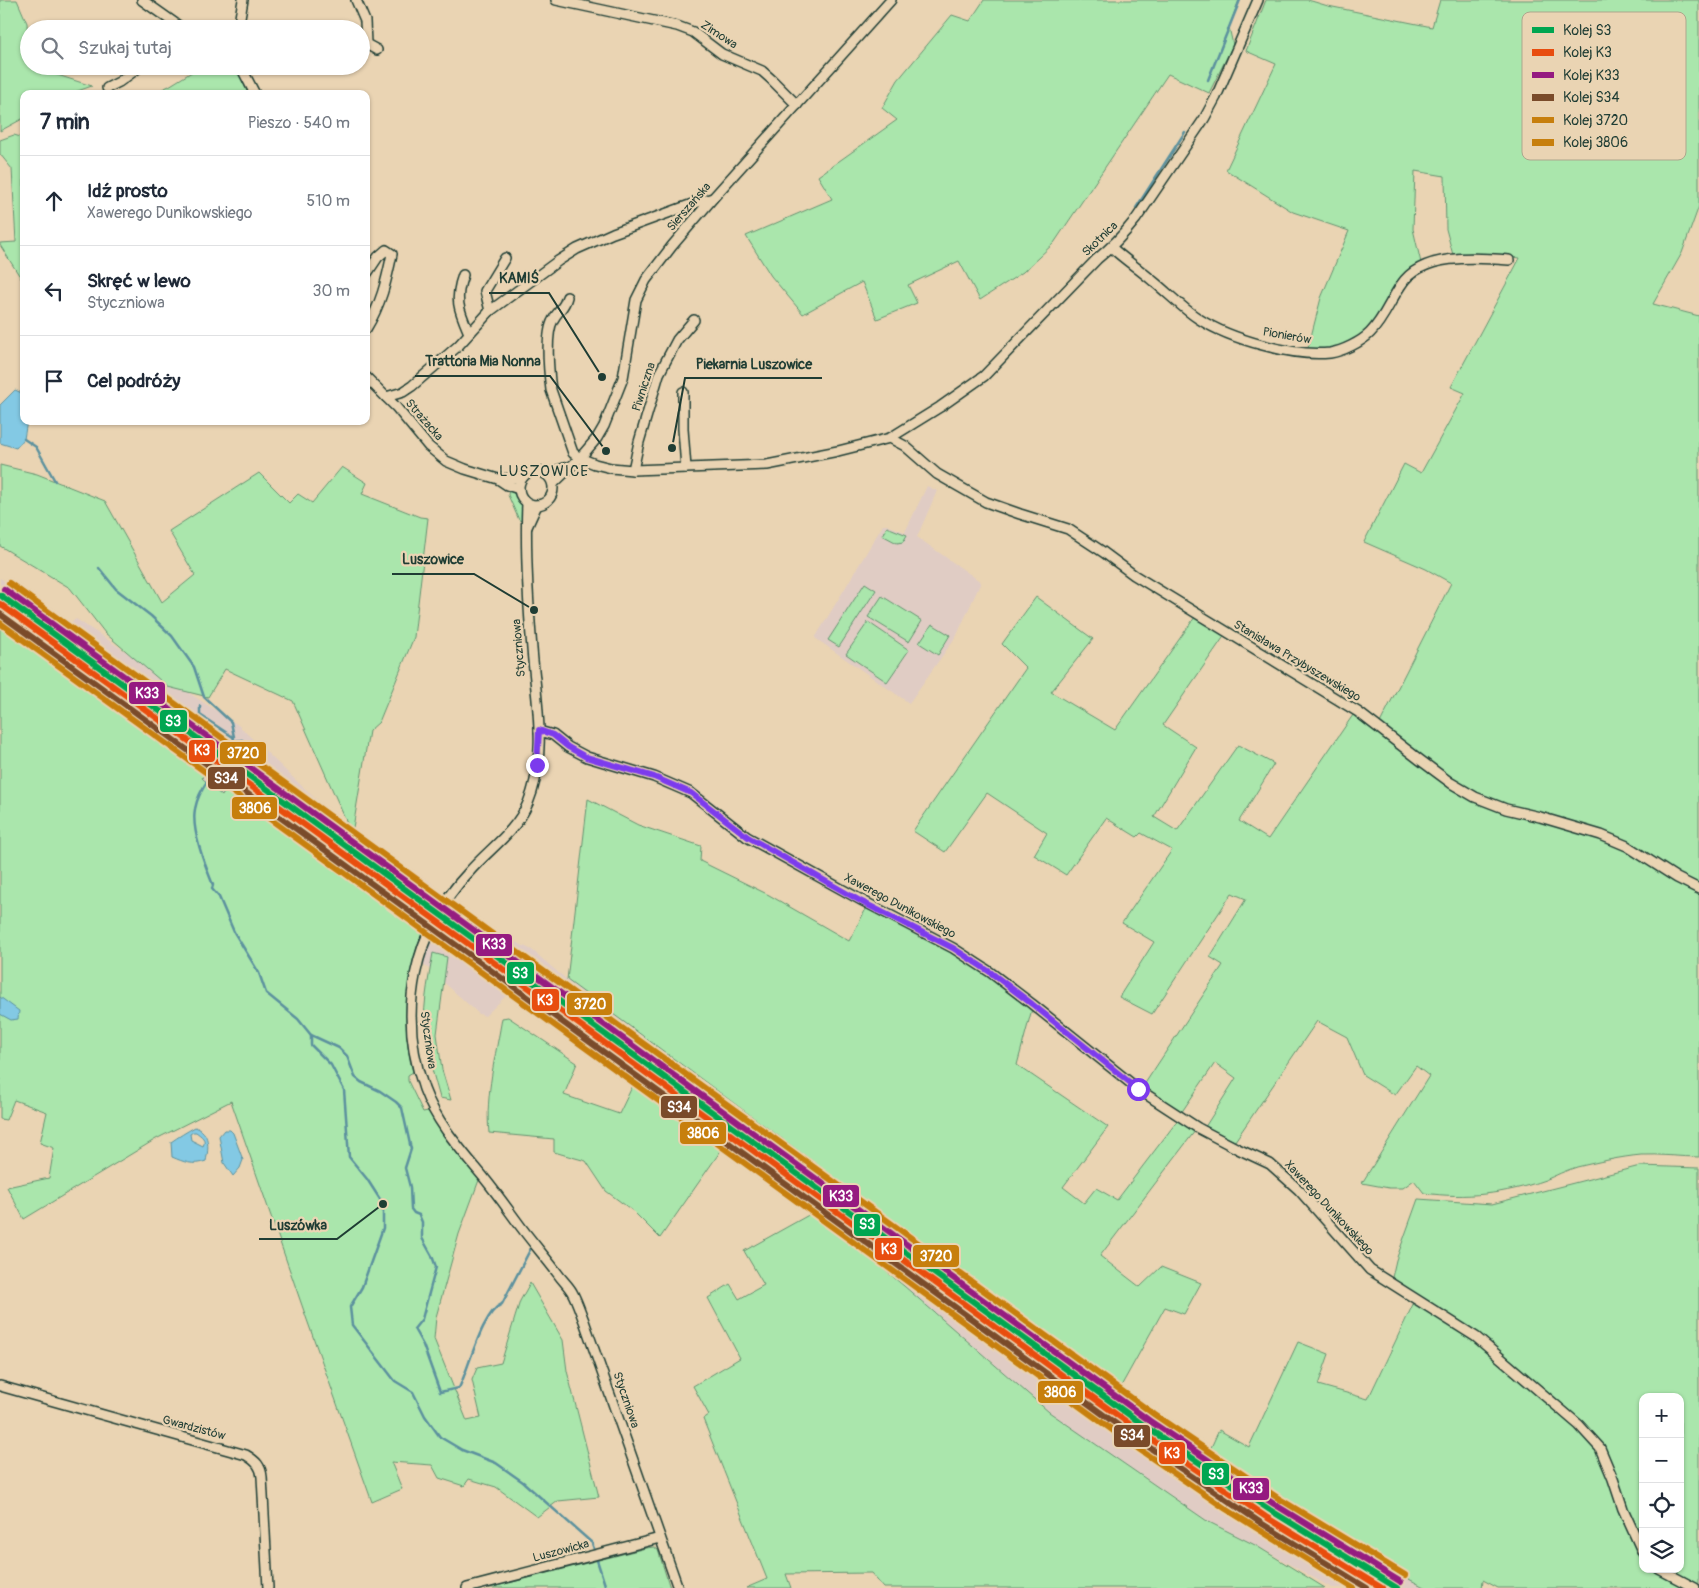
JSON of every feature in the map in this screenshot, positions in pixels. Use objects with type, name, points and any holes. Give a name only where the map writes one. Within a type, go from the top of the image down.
[{"type":"street","points":[[142,0],[170,20]]},
{"type":"street","points":[[240,20],[243,0]]},
{"type":"street","points":[[356,0],[365,20]]},
{"type":"street","name":"Zimowa","points":[[556,0],[677,26],[693,32],[722,54],[762,71],[796,105]]},
{"type":"street","name":"Sierszańska","points":[[553,484],[580,458],[597,438],[604,426],[623,378],[640,289],[713,198],[891,0]]},
{"type":"street","name":"Skotnica","points":[[580,458],[611,468],[634,470],[767,465],[830,453],[890,438],[940,407],[984,376],[1097,258],[1111,247],[1136,219],[1204,119],[1220,90],[1258,0]]},
{"type":"street","points":[[370,46],[377,50]]},
{"type":"street","points":[[107,88],[129,75]]},
{"type":"street","points":[[245,75],[253,90]]},
{"type":"street","points":[[386,397],[403,392],[412,386],[442,362],[490,311],[577,249],[613,233],[713,198]]},
{"type":"street","name":"Pionierów","points":[[1111,247],[1188,310],[1218,329],[1254,342],[1307,353],[1331,353],[1360,340],[1381,320],[1400,285],[1409,274],[1422,267],[1454,259],[1473,257],[1509,260]]},
{"type":"street","points":[[370,269],[378,257],[386,250],[392,254],[385,288],[377,310],[370,322]]},
{"type":"street","points":[[490,311],[485,292],[505,258]]},
{"type":"street","points":[[463,275],[458,288],[458,308],[469,333]]},
{"type":"street","points":[[567,297],[565,306],[553,320],[549,334],[550,381],[551,390],[573,453],[580,458]]},
{"type":"street","name":"Piwniczna","points":[[634,470],[639,442],[659,374],[677,340],[694,320]]},
{"type":"street","name":"Strażacka","points":[[370,381],[428,446],[446,460],[464,469],[498,479],[507,485],[519,489]]},
{"type":"street","points":[[683,392],[686,468]]},
{"type":"street","name":"Stanisława Przybyszewskiego","points":[[890,438],[905,446],[937,474],[986,502],[1068,529],[1142,580],[1358,712],[1427,766],[1475,797],[1506,809],[1601,835],[1627,846],[1677,878],[1699,889]]},
{"type":"street","name":"Sierszańska","points":[[545,474],[571,466]]},
{"type":"street","points":[[537,471],[545,474],[553,484],[550,498],[547,502],[537,505],[527,503],[520,494],[519,489],[522,478],[529,473],[537,471]]},
{"type":"street","name":"Strażacka","points":[[498,479],[522,478]]},
{"type":"street","name":"Styczniowa","points":[[527,503],[526,572],[539,730],[535,777],[523,814],[503,839],[466,874],[446,900],[432,925],[419,956],[414,974],[411,1006],[415,1056],[424,1088],[446,1131],[492,1187],[571,1290],[584,1321],[678,1588]]},
{"type":"street","name":"Styczniowa","points":[[527,527],[537,505]]},
{"type":"street","name":"Xawerego Dunikowskiego","points":[[539,730],[553,735],[568,747],[586,757],[654,777],[691,793],[748,837],[862,902],[953,948],[990,972],[1032,1004],[1138,1089],[1198,1128],[1238,1150],[1270,1164],[1299,1190],[1370,1270],[1476,1337],[1579,1425],[1600,1448],[1613,1479],[1622,1509],[1639,1545]]},
{"type":"street","name":"Gwardzistów","points":[[0,1386],[246,1455],[253,1459],[261,1469],[262,1477],[268,1588]]},
{"type":"street","name":"Luszowicka","points":[[468,1588],[660,1538]]},
{"type":"street","points":[[1667,1573],[1695,1588]]},
{"type":"shaded area","points":[[927,486],[937,491],[917,537],[981,582],[957,635],[909,703],[815,638],[883,525],[905,532]]},
{"type":"shaded area","points":[[0,578],[66,626],[76,619],[238,725],[352,834],[429,881],[478,924],[532,950],[567,980],[1158,1417],[1288,1504],[1403,1576],[1426,1588],[1332,1588],[1255,1545],[1207,1521],[1049,1412],[904,1286],[814,1212],[633,1085],[509,993],[485,1016],[479,1014],[399,942],[0,633]]},
{"type":"green space","points":[[0,0],[17,0],[26,20],[20,20],[20,75],[57,75],[92,86],[80,90],[20,90],[20,120],[0,131]]},
{"type":"green space","points":[[984,0],[1239,0],[1229,27],[1233,45],[1209,93],[1168,74],[1054,243],[1023,272],[980,300],[959,261],[908,285],[917,303],[877,319],[862,282],[803,314],[771,276],[746,236],[832,199],[818,176],[897,120],[882,108],[898,80],[952,15],[970,21]]},
{"type":"green space","points":[[1266,0],[1308,0],[1328,6],[1432,27],[1440,0],[1699,0],[1699,206],[1682,253],[1653,304],[1699,316],[1699,1157],[1641,1155],[1625,1157],[1577,1167],[1545,1180],[1515,1189],[1485,1194],[1439,1195],[1424,1193],[1414,1180],[1403,1188],[1389,1188],[1362,1183],[1429,1076],[1416,1066],[1395,1095],[1363,1075],[1347,1037],[1317,1021],[1235,1141],[1205,1127],[1236,1078],[1215,1063],[1181,1113],[1142,1088],[1223,965],[1210,957],[1246,899],[1232,893],[1152,1014],[1119,997],[1154,942],[1122,923],[1172,850],[1141,833],[1137,837],[1106,818],[1066,875],[1034,855],[1047,833],[987,793],[945,852],[913,831],[1026,668],[1002,644],[1036,597],[1093,639],[1051,692],[1115,730],[1195,617],[1225,635],[1163,725],[1196,747],[1154,817],[1177,831],[1238,745],[1274,764],[1239,821],[1268,839],[1353,715],[1376,731],[1451,583],[1426,569],[1364,542],[1404,464],[1421,473],[1465,393],[1451,387],[1520,258],[1472,253],[1453,255],[1446,229],[1445,176],[1415,171],[1413,229],[1421,263],[1407,271],[1377,321],[1364,334],[1348,344],[1329,352],[1307,352],[1321,298],[1349,231],[1293,212],[1226,170],[1276,64],[1246,51]]},
{"type":"green space","points":[[187,75],[240,75],[246,90],[160,90]]},
{"type":"green space","points":[[14,135],[20,137],[20,277],[0,245],[0,243],[16,242],[12,169],[0,154],[0,140]]},
{"type":"green space","points":[[0,465],[37,474],[105,501],[162,602],[195,575],[169,531],[259,473],[289,503],[298,494],[312,503],[342,467],[367,483],[362,494],[420,517],[428,518],[414,637],[379,722],[369,731],[352,834],[293,701],[225,669],[208,697],[168,687],[105,633],[70,588],[0,546]]},
{"type":"green space","points":[[509,488],[522,501],[522,521],[519,520],[508,495]]},
{"type":"green space","points":[[887,527],[907,535],[903,542],[897,543],[882,535]]},
{"type":"green space","points":[[865,583],[876,590],[839,647],[828,640]]},
{"type":"green space","points":[[882,596],[922,621],[909,642],[868,617]]},
{"type":"green space","points":[[0,609],[212,763],[202,778],[222,796],[232,778],[427,920],[412,966],[407,997],[406,1028],[413,1072],[408,1075],[408,1081],[423,1112],[428,1111],[445,1137],[479,1180],[459,1234],[436,1317],[434,1339],[467,1421],[481,1418],[472,1380],[477,1368],[501,1363],[520,1301],[530,1283],[563,1340],[567,1371],[599,1497],[558,1501],[537,1517],[496,1487],[469,1479],[464,1486],[439,1478],[432,1465],[391,1462],[402,1489],[372,1502],[231,1101],[156,1139],[24,1219],[7,1187],[49,1178],[54,1148],[40,1143],[47,1112],[14,1100],[6,1120],[0,1119]]},
{"type":"green space","points":[[868,622],[909,650],[887,682],[846,654]]},
{"type":"green space","points":[[932,624],[950,635],[938,655],[919,643]]},
{"type":"green space","points":[[588,799],[638,825],[701,846],[700,861],[769,895],[849,941],[867,907],[948,950],[1032,1009],[1017,1065],[1108,1127],[1063,1187],[1084,1203],[1096,1188],[1117,1200],[1178,1120],[1195,1131],[1100,1256],[1140,1287],[1161,1267],[1201,1283],[1184,1314],[1165,1307],[1120,1388],[567,980]]},
{"type":"green space","points":[[433,953],[447,957],[437,1034],[442,1070],[451,1100],[440,1098],[426,1042],[424,1020],[427,986]]},
{"type":"green space","points":[[508,1017],[577,1063],[564,1095],[619,1114],[633,1085],[722,1149],[660,1238],[633,1211],[606,1191],[586,1161],[554,1152],[554,1139],[489,1133],[488,1104],[492,1075],[502,1018]]},
{"type":"green space","points":[[1640,1166],[1699,1168],[1699,1588],[1498,1588],[1483,1580],[1482,1588],[1426,1588],[1403,1576],[1288,1504],[1209,1452],[1219,1430],[1249,1447],[1298,1342],[1329,1354],[1318,1385],[1368,1399],[1416,1298],[1391,1282],[1396,1260],[1418,1199],[1492,1204]]},
{"type":"green space","points":[[814,1212],[904,1286],[1049,1412],[1207,1521],[1255,1545],[1325,1588],[884,1588],[871,1573],[786,1574],[791,1588],[746,1588],[767,1579],[703,1419],[709,1415],[693,1386],[740,1358],[708,1298],[730,1284],[739,1299],[764,1285],[744,1251]]},
{"type":"green space","points":[[654,1547],[658,1550],[670,1588],[489,1588],[646,1548]]},
{"type":"water","points":[[15,390],[20,392],[20,425],[26,425],[24,439],[16,448],[0,443],[0,405]]},
{"type":"water","points":[[0,997],[19,1011],[18,1019],[11,1020],[0,1014]]},
{"type":"water","points":[[195,1127],[200,1129],[206,1136],[208,1150],[206,1161],[193,1163],[172,1157],[171,1142]],"holes":[[[196,1132],[204,1140],[203,1146],[191,1140],[190,1134]]]},
{"type":"water","points":[[224,1130],[230,1130],[233,1133],[243,1160],[240,1168],[233,1176],[224,1163],[219,1136]]},
{"type":"waterway","points":[[1208,80],[1240,0]]},
{"type":"waterway","points":[[1136,208],[1185,132]]},
{"type":"waterway","points":[[24,439],[36,447],[55,481]]},
{"type":"waterway","points":[[99,568],[116,589],[151,616],[172,636],[194,667],[204,697],[231,722],[234,737],[231,749]]},
{"type":"waterway","points":[[200,706],[200,715],[233,737]]},
{"type":"waterway","points":[[233,741],[242,740],[250,746]]},
{"type":"waterway","points":[[210,777],[199,796],[194,817],[197,837],[213,885],[212,889],[219,897],[234,932],[259,973],[266,993],[298,1019],[311,1035],[311,1045],[331,1065],[344,1090],[349,1157],[367,1179],[383,1204],[383,1228],[362,1287],[350,1307],[352,1325],[395,1381],[413,1392],[425,1416],[440,1437],[462,1450],[496,1463],[523,1482],[592,1543],[595,1552]]},
{"type":"waterway","points":[[311,1035],[339,1048],[347,1056],[355,1077],[380,1091],[402,1108],[411,1149],[405,1168],[410,1187],[411,1209],[419,1215],[422,1222],[422,1238],[436,1267],[422,1319],[414,1329],[423,1345],[440,1392],[459,1388],[482,1329],[495,1309],[502,1304],[531,1248]]},
{"type":"waterway","points":[[596,1557],[606,1588]]},
{"type":"rail line","name":"3720","points":[[9,583],[1155,1415],[1278,1498],[1405,1575]]},
{"type":"rail line","name":"K33","points":[[4,589],[1150,1421],[1274,1504],[1401,1582]]},
{"type":"rail line","name":"S3","points":[[0,595],[1146,1427],[1270,1510],[1397,1588]]},
{"type":"rail line","name":"K3","points":[[0,604],[1142,1433],[1266,1517],[1382,1588]]},
{"type":"rail line","name":"S34","points":[[0,614],[1137,1439],[1261,1523],[1367,1588]]},
{"type":"rail line","name":"3806","points":[[0,623],[1133,1445],[1226,1509],[1353,1588]]},
{"type":"place","name":"KAMIŚ","points":[[602,377]]},
{"type":"place","name":"Piekarnia Luszowice","points":[[672,448]]},
{"type":"place","name":"Trattoria Mia Nonna","points":[[606,451]]},
{"type":"place","name":"Luszowice","points":[[534,610]]},
{"type":"place","name":"Luszówka","points":[[383,1204]]},
{"type":"district","name":"LUSZOWICE","points":[[544,471]]},
{"type":"route","points":[[537,765],[539,730],[553,735],[568,747],[586,757],[654,777],[691,793],[748,837],[862,902],[953,948],[990,972],[1138,1089]]}]
